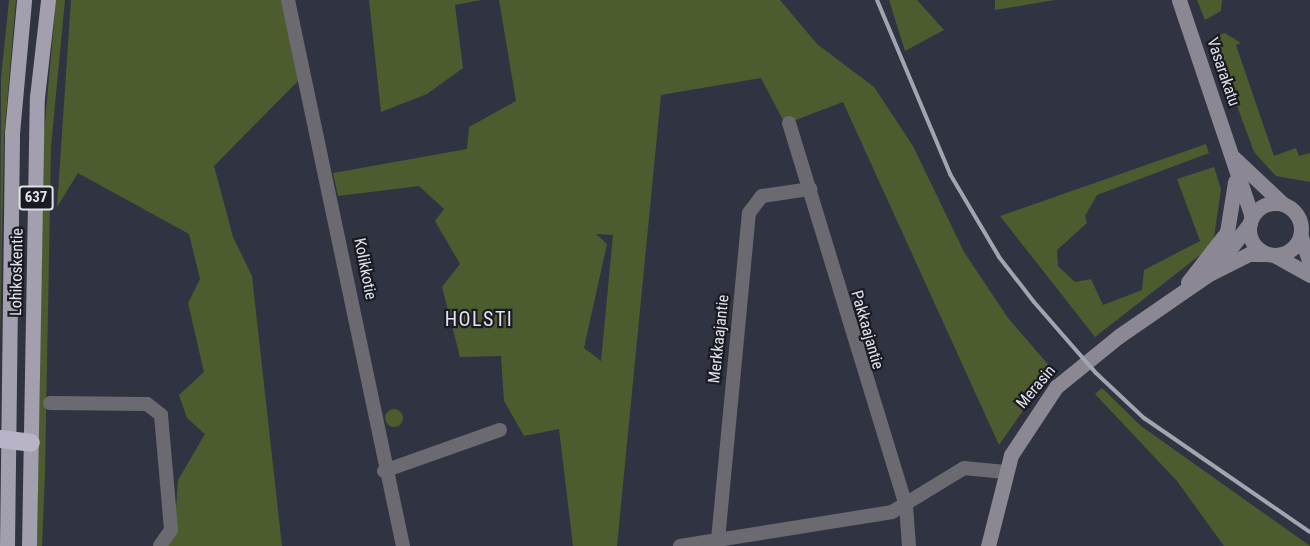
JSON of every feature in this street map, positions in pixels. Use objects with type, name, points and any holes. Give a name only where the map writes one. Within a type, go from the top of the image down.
[{"type":"highway","points":[[3,444],[31,443]]},
{"type":"main road","name":"Lohikoskentie","points":[[7,546],[3,444],[12,133],[24,0]]},
{"type":"main road","name":"Lohikoskentie","points":[[29,546],[37,97],[48,0]]},
{"type":"street","name":"Kolikkotie","points":[[288,0],[343,242],[384,471],[403,546]]},
{"type":"street","name":"Vasarakatu","points":[[1179,0],[1232,155],[1251,220]]},
{"type":"street","name":"Pakkaajantie","points":[[789,123],[906,506],[909,546]]},
{"type":"street","name":"Vasarakatu","points":[[1232,155],[1282,203]]},
{"type":"street","name":"Merasin","points":[[1176,296],[1227,232],[1236,195],[1232,155]]},
{"type":"street","name":"Merkkaajantie","points":[[718,540],[749,213],[762,196],[810,189]]},
{"type":"street","points":[[1310,263],[1301,237],[1300,219],[1282,203],[1264,205],[1251,220],[1252,242],[1270,254],[1310,274]]},
{"type":"street","name":"Merasin","points":[[1209,274],[1251,220]]},
{"type":"street","points":[[1270,254],[1290,250],[1301,237]]},
{"type":"street","name":"Merasin","points":[[988,546],[1005,472],[1031,420],[1069,374],[1209,274],[1249,254],[1270,254]]},
{"type":"street","points":[[50,403],[147,404],[161,415],[171,530],[159,546]]},
{"type":"street","points":[[384,471],[500,430]]},
{"type":"street","points":[[680,546],[906,506],[964,468],[1005,472]]},
{"type":"green space","points":[[9,0],[16,0],[4,138],[0,343],[1,78]]},
{"type":"green space","points":[[56,0],[65,0],[51,147],[45,473],[42,546],[37,546],[43,145]]},
{"type":"green space","points":[[71,0],[283,0],[301,78],[214,166],[233,237],[252,276],[282,546],[167,546],[174,538],[178,480],[205,434],[187,418],[179,395],[204,372],[188,303],[200,279],[189,234],[78,173],[57,207]]},
{"type":"green space","points":[[369,0],[481,0],[455,5],[463,68],[427,94],[381,112]]},
{"type":"green space","points":[[499,0],[780,0],[817,44],[874,87],[913,146],[964,252],[1008,318],[1052,369],[999,445],[843,102],[785,124],[761,78],[661,95],[617,546],[573,546],[559,429],[524,436],[504,401],[501,356],[460,357],[442,287],[460,264],[435,221],[444,209],[419,186],[338,196],[333,173],[467,149],[469,127],[516,101]],"holes":[[[596,234],[613,235],[601,361],[584,348],[607,244]]]},
{"type":"green space","points":[[889,0],[917,0],[944,30],[905,51]]},
{"type":"green space","points":[[995,0],[1055,0],[995,10]]},
{"type":"green space","points":[[1197,0],[1222,0],[1221,11],[1205,20]]},
{"type":"green space","points":[[1225,33],[1241,43],[1236,45],[1274,156],[1296,148],[1299,156],[1310,153],[1310,182],[1276,176],[1254,152],[1212,38]]},
{"type":"green space","points":[[1206,144],[1209,153],[1097,195],[1085,216],[1087,223],[1057,250],[1058,266],[1075,282],[1091,279],[1103,305],[1142,290],[1144,270],[1200,241],[1177,179],[1214,167],[1221,189],[1213,245],[1095,337],[1000,216]]},
{"type":"green space","points":[[1102,388],[1141,426],[1310,546],[1224,546],[1177,481],[1095,394]]},
{"type":"green space","points":[[394,409],[400,412],[403,418],[400,424],[394,427],[388,424],[385,418],[388,412]]},
{"type":"railway","points":[[877,0],[950,174],[999,257],[1034,302],[1096,373],[1144,418],[1310,532]]},
{"type":"district","name":"HOLSTI","points":[[479,319]]}]
